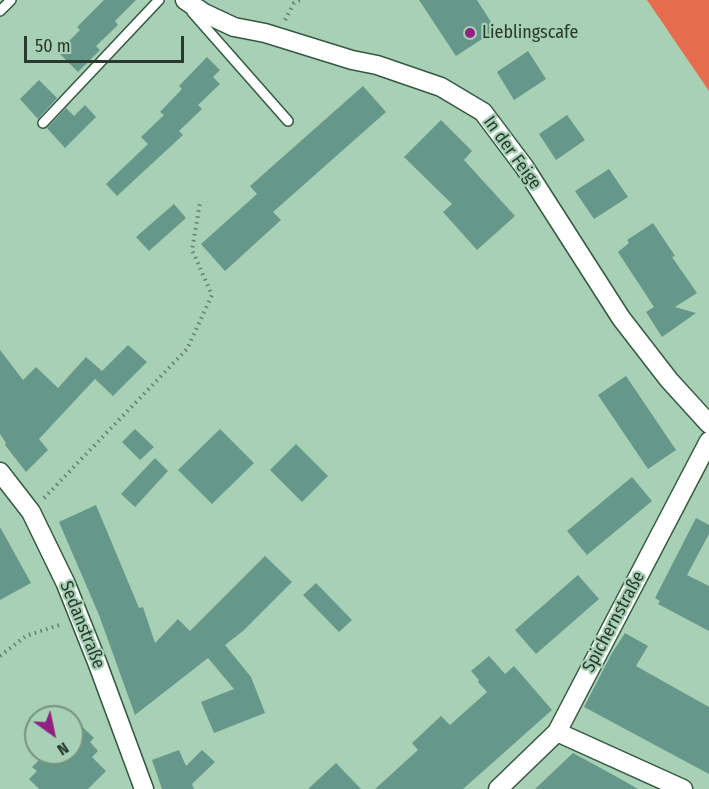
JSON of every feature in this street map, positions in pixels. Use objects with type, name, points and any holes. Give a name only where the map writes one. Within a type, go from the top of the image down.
[{"type":"street","name":"In der Feige","points":[[183,0],[234,27],[265,33],[352,60],[377,65],[441,87],[483,112],[525,168],[621,318],[669,380],[709,424]]},
{"type":"street","name":"Spichernstraße","points":[[498,789],[557,732],[709,441]]},
{"type":"street","name":"Sedanstraße","points":[[0,472],[31,512],[66,584],[144,789]]},
{"type":"street","points":[[557,732],[682,789]]},
{"type":"lane","points":[[0,11],[11,0]]},
{"type":"lane","points":[[43,123],[159,0]]},
{"type":"lane","name":"In der Feige","points":[[183,0],[288,121]]},
{"type":"path","points":[[31,512],[187,349],[212,295],[192,250],[200,203]]},
{"type":"path","points":[[0,656],[26,636],[80,617]]},
{"type":"shaded area","points":[[647,0],[709,0],[709,91]]},
{"type":"building","points":[[104,0],[136,0],[115,21],[118,25],[96,46],[100,50],[78,72],[58,52],[80,30],[77,27]]},
{"type":"building","points":[[419,0],[477,0],[496,30],[456,56]]},
{"type":"building","points":[[528,51],[546,79],[514,100],[497,72]]},
{"type":"building","points":[[207,57],[220,70],[213,77],[220,84],[198,105],[202,109],[179,131],[183,135],[117,196],[106,184],[148,144],[141,137],[164,115],[160,112],[182,89],[179,86]]},
{"type":"building","points":[[39,80],[57,98],[38,119],[20,99]]},
{"type":"building","points":[[363,86],[386,112],[273,212],[281,220],[225,271],[201,244],[257,194],[250,186]]},
{"type":"building","points":[[85,105],[96,117],[65,148],[47,128],[66,108],[74,116]]},
{"type":"building","points":[[567,115],[585,140],[556,160],[539,134]]},
{"type":"building","points":[[441,120],[472,151],[464,160],[515,216],[477,250],[443,212],[452,204],[404,157]]},
{"type":"building","points":[[609,169],[628,197],[594,219],[575,191]]},
{"type":"building","points":[[174,204],[186,218],[149,251],[136,237]]},
{"type":"building","points":[[653,223],[675,256],[672,257],[697,293],[675,307],[696,313],[662,337],[646,312],[654,307],[618,252],[629,243],[627,240]]},
{"type":"building","points":[[128,345],[147,362],[113,396],[95,379],[39,439],[48,450],[26,472],[5,445],[0,434],[0,350],[23,380],[36,367],[58,388],[86,357],[102,371]]},
{"type":"building","points":[[626,376],[676,450],[648,469],[598,395]]},
{"type":"building","points":[[135,429],[154,447],[140,460],[122,442]]},
{"type":"building","points":[[220,429],[254,463],[212,504],[178,470]]},
{"type":"building","points":[[296,444],[328,476],[302,502],[270,470]]},
{"type":"building","points":[[155,458],[168,471],[135,507],[121,494]]},
{"type":"building","points":[[632,477],[652,501],[587,555],[567,531]]},
{"type":"building","points":[[96,505],[139,608],[143,607],[155,643],[178,619],[190,631],[265,556],[292,582],[243,631],[225,645],[251,677],[265,713],[214,733],[201,702],[234,689],[208,658],[135,715],[99,615],[59,522]]},
{"type":"building","points":[[696,518],[709,525],[709,534],[687,575],[709,586],[709,631],[658,604],[660,601],[655,598]]},
{"type":"building","points":[[0,527],[31,583],[0,600]]},
{"type":"building","points":[[578,575],[599,599],[536,654],[515,630]]},
{"type":"building","points":[[316,583],[352,620],[339,632],[303,595]]},
{"type":"building","points":[[625,633],[648,646],[636,666],[709,707],[709,774],[584,707]]},
{"type":"building","points":[[489,656],[505,674],[514,666],[552,710],[463,789],[375,789],[418,750],[412,743],[441,716],[450,725],[487,692],[471,671]]},
{"type":"building","points":[[84,728],[94,738],[90,742],[98,751],[92,757],[106,771],[88,789],[39,789],[29,779],[37,771],[32,767],[34,765],[84,765]]},
{"type":"building","points":[[179,750],[186,766],[202,750],[215,762],[192,784],[194,789],[162,789],[152,760]]},
{"type":"building","points":[[573,753],[617,777],[638,789],[535,789]]},
{"type":"building","points":[[336,763],[361,789],[308,789]]},
{"type":"place","name":"Lieblingscafe","points":[[470,33]]}]
